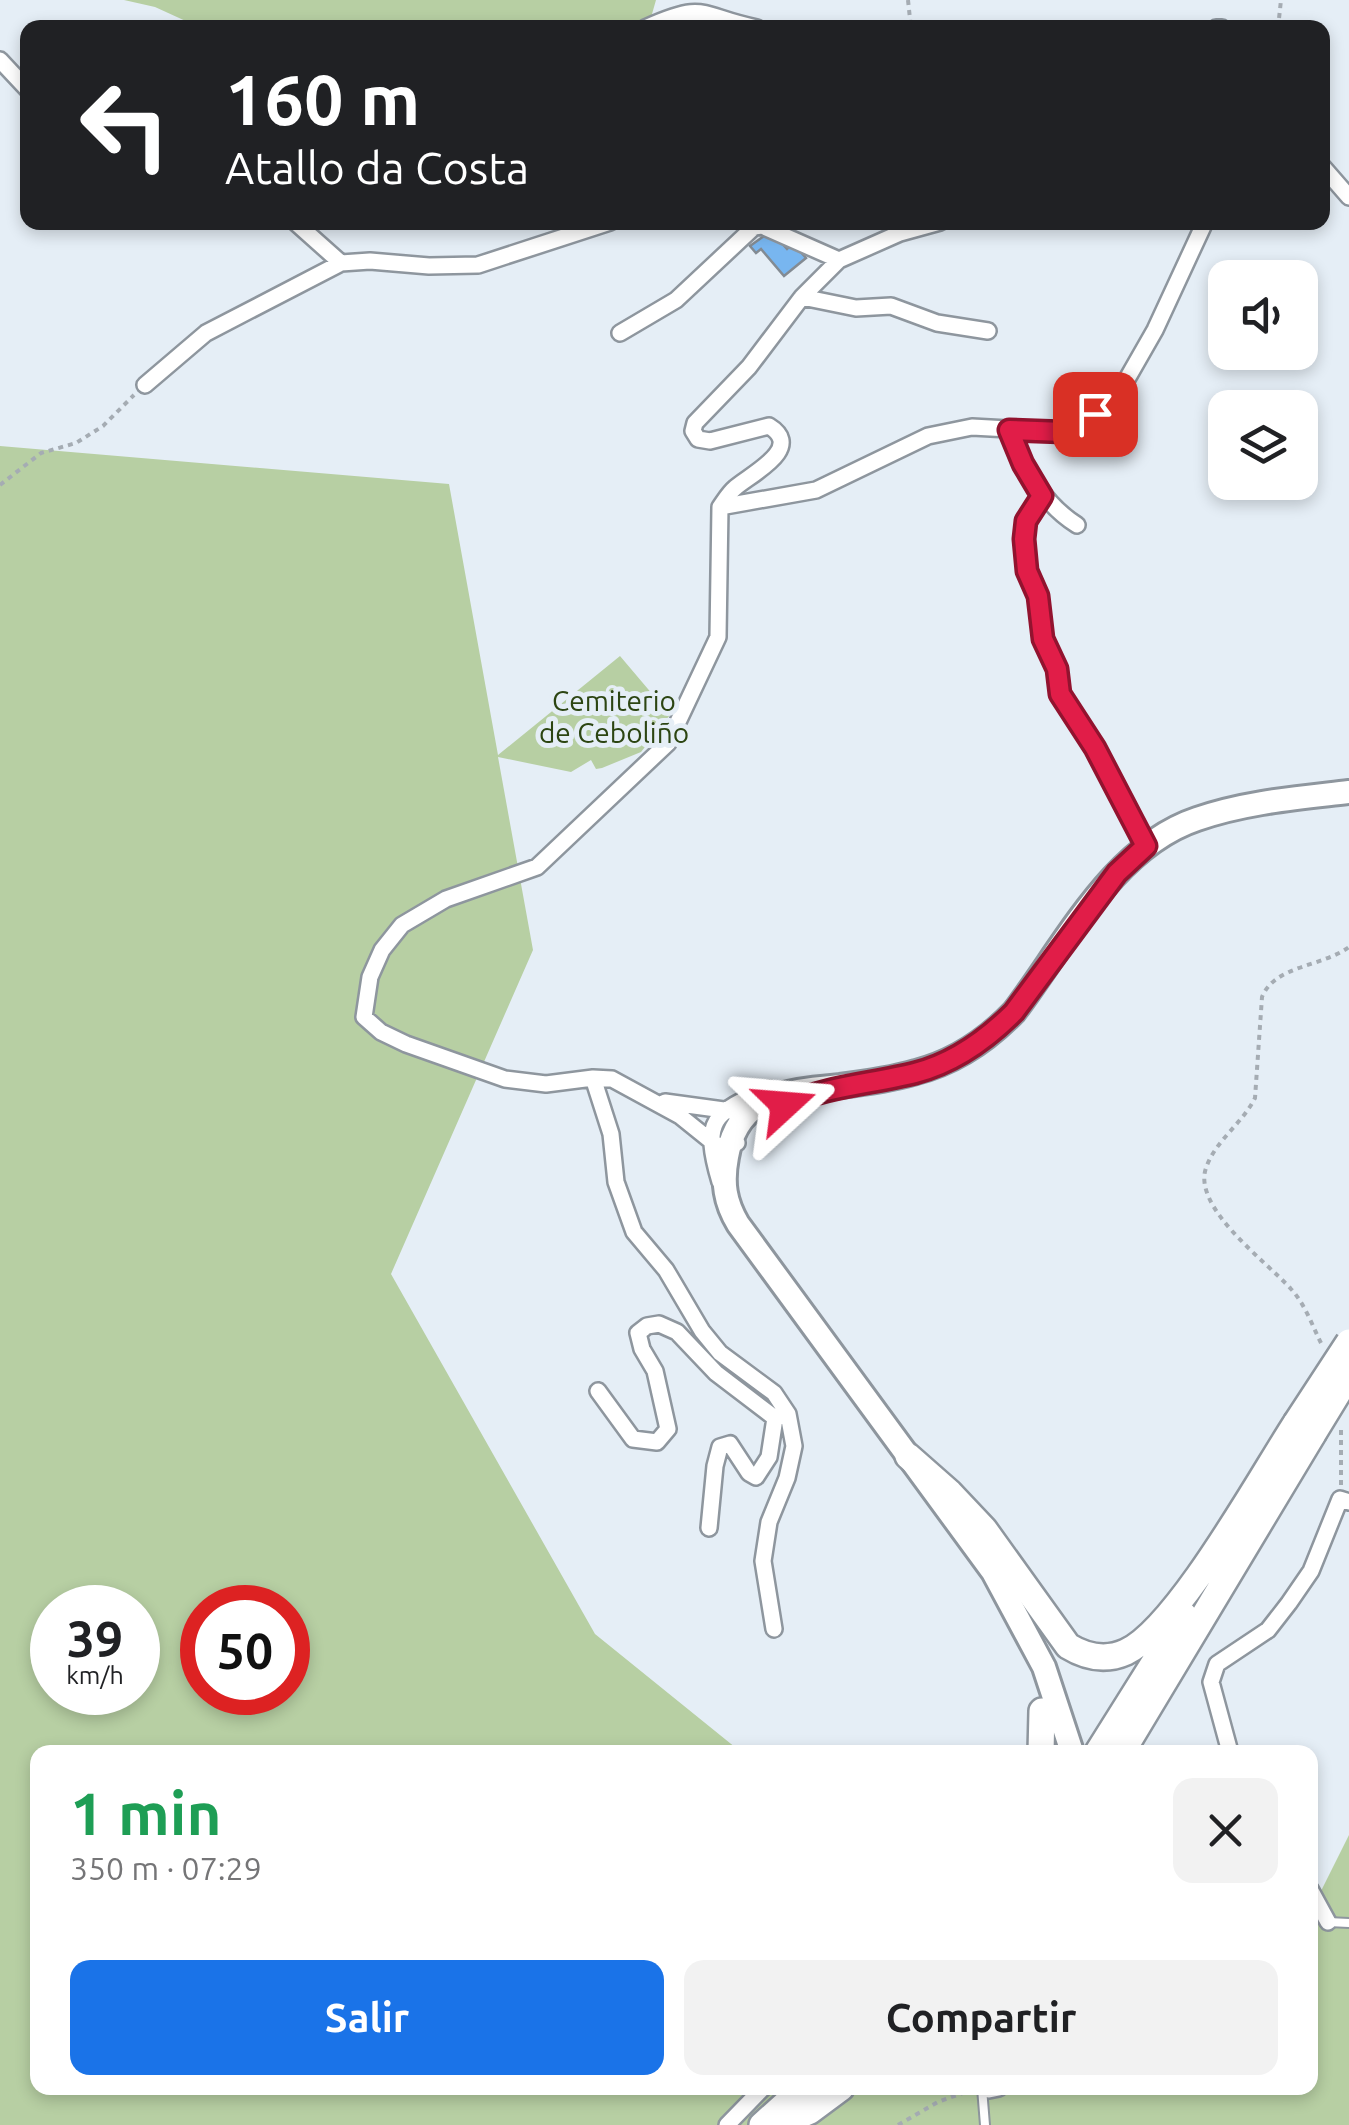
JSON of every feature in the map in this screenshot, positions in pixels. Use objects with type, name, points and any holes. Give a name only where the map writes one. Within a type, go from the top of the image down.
[{"type":"main road","points":[[732,1189],[744,1149],[772,1112],[843,1086],[918,1072],[968,1050],[994,1032],[1014,1012],[1117,873],[1146,846],[1177,827],[1212,814],[1257,803],[1349,792]]},
{"type":"main road","points":[[843,1086],[801,1089],[766,1100],[731,1129],[724,1174],[772,1271],[993,1572],[1032,1640],[1070,1745]]},
{"type":"main road","points":[[1126,1745],[1199,1623],[1342,1350]]},
{"type":"main road","points":[[908,1456],[984,1529],[1068,1646],[1079,1653],[1108,1657],[1136,1646],[1162,1623],[1303,1428],[1349,1374]]},
{"type":"main road","points":[[1102,1745],[1303,1428]]},
{"type":"main road","points":[[1114,1745],[1162,1667],[1199,1623]]},
{"type":"main road","points":[[1032,1640],[1050,1745]]},
{"type":"main road","points":[[1041,1745],[1042,1711]]},
{"type":"main road","points":[[762,2125],[778,2105],[807,2095]]},
{"type":"main road","points":[[778,2105],[810,2112],[833,2095]]},
{"type":"street","points":[[661,20],[686,6],[699,6],[728,20]]},
{"type":"street","points":[[0,60],[20,81]]},
{"type":"street","points":[[1330,175],[1349,197]]},
{"type":"street","points":[[304,230],[340,262]]},
{"type":"street","points":[[145,385],[206,333],[340,262],[478,265],[579,230]]},
{"type":"street","points":[[620,333],[676,300],[745,230]]},
{"type":"street","points":[[772,230],[838,260]]},
{"type":"street","points":[[772,1112],[731,1129],[691,1123],[612,1080],[593,1078],[546,1084],[505,1079],[381,1032],[364,1017],[370,977],[382,950],[402,926],[446,899],[537,867],[668,742],[718,636],[720,507],[732,490],[774,459],[782,448],[781,439],[769,426],[710,442],[698,440],[693,431],[695,423],[749,366],[802,297],[838,260],[896,230]]},
{"type":"street","points":[[720,507],[816,490],[928,436],[972,428],[1064,432],[1095,414],[1123,386],[1155,330],[1201,230]]},
{"type":"street","points":[[802,297],[856,308],[891,306],[938,322],[988,331]]},
{"type":"street","points":[[1009,430],[1042,496],[1058,513],[1078,525]]},
{"type":"street","points":[[1042,496],[1026,521],[1024,539],[1027,571],[1038,596],[1043,639],[1057,669],[1060,694],[1095,748],[1146,846]]},
{"type":"street","points":[[593,1078],[611,1134],[616,1182],[634,1232],[666,1270],[702,1332],[720,1353],[774,1393],[794,1446],[787,1478],[769,1522],[763,1561],[774,1629]]},
{"type":"street","points":[[646,1096],[682,1106],[731,1129]]},
{"type":"street","points":[[598,1390],[633,1439],[657,1442],[668,1429],[664,1400],[638,1333],[659,1324],[677,1332],[716,1373],[781,1416]]},
{"type":"street","points":[[709,1528],[720,1447],[730,1444],[749,1473],[756,1477],[769,1457],[781,1416]]},
{"type":"street","points":[[1228,1745],[1210,1682],[1217,1664],[1268,1630],[1290,1604],[1311,1571],[1344,1501]]},
{"type":"street","points":[[1318,1904],[1328,1922]]},
{"type":"street","points":[[727,2125],[778,2105]]},
{"type":"lane","points":[[1328,1922],[1349,1923]]},
{"type":"lane","points":[[982,2095],[985,2125]]},
{"type":"path","points":[[0,485],[42,453],[76,443],[104,426],[145,385]]},
{"type":"path","points":[[1342,1350],[1294,1292],[1244,1244],[1204,1190],[1203,1179],[1207,1164],[1248,1112],[1254,1098],[1262,997],[1267,984],[1349,947]]},
{"type":"path","points":[[1342,1413],[1344,1501]]},
{"type":"path","points":[[898,2125],[938,2102],[960,2095]]},
{"type":"green space","points":[[124,0],[656,0],[650,20],[183,20],[155,7]]},
{"type":"green space","name":"Cemiterio de Ceboliño","points":[[0,446],[449,484],[498,755],[620,656],[670,715],[641,752],[602,768],[596,769],[591,760],[571,772],[498,757],[533,950],[391,1274],[595,1634],[732,1745],[30,1745],[30,2095],[1318,2095],[1318,1897],[1349,1835],[1349,2125],[0,2125]]},
{"type":"building","points":[[771,231],[787,249],[793,243],[806,258],[784,276],[761,249],[756,253],[750,246]]},
{"type":"route","points":[[785,1105],[843,1086],[918,1072],[968,1050],[994,1032],[1014,1012],[1117,873],[1146,846],[1095,748],[1060,694],[1057,669],[1043,639],[1038,596],[1027,571],[1024,539],[1026,521],[1042,496],[1009,430],[1064,432],[1095,414]]}]
